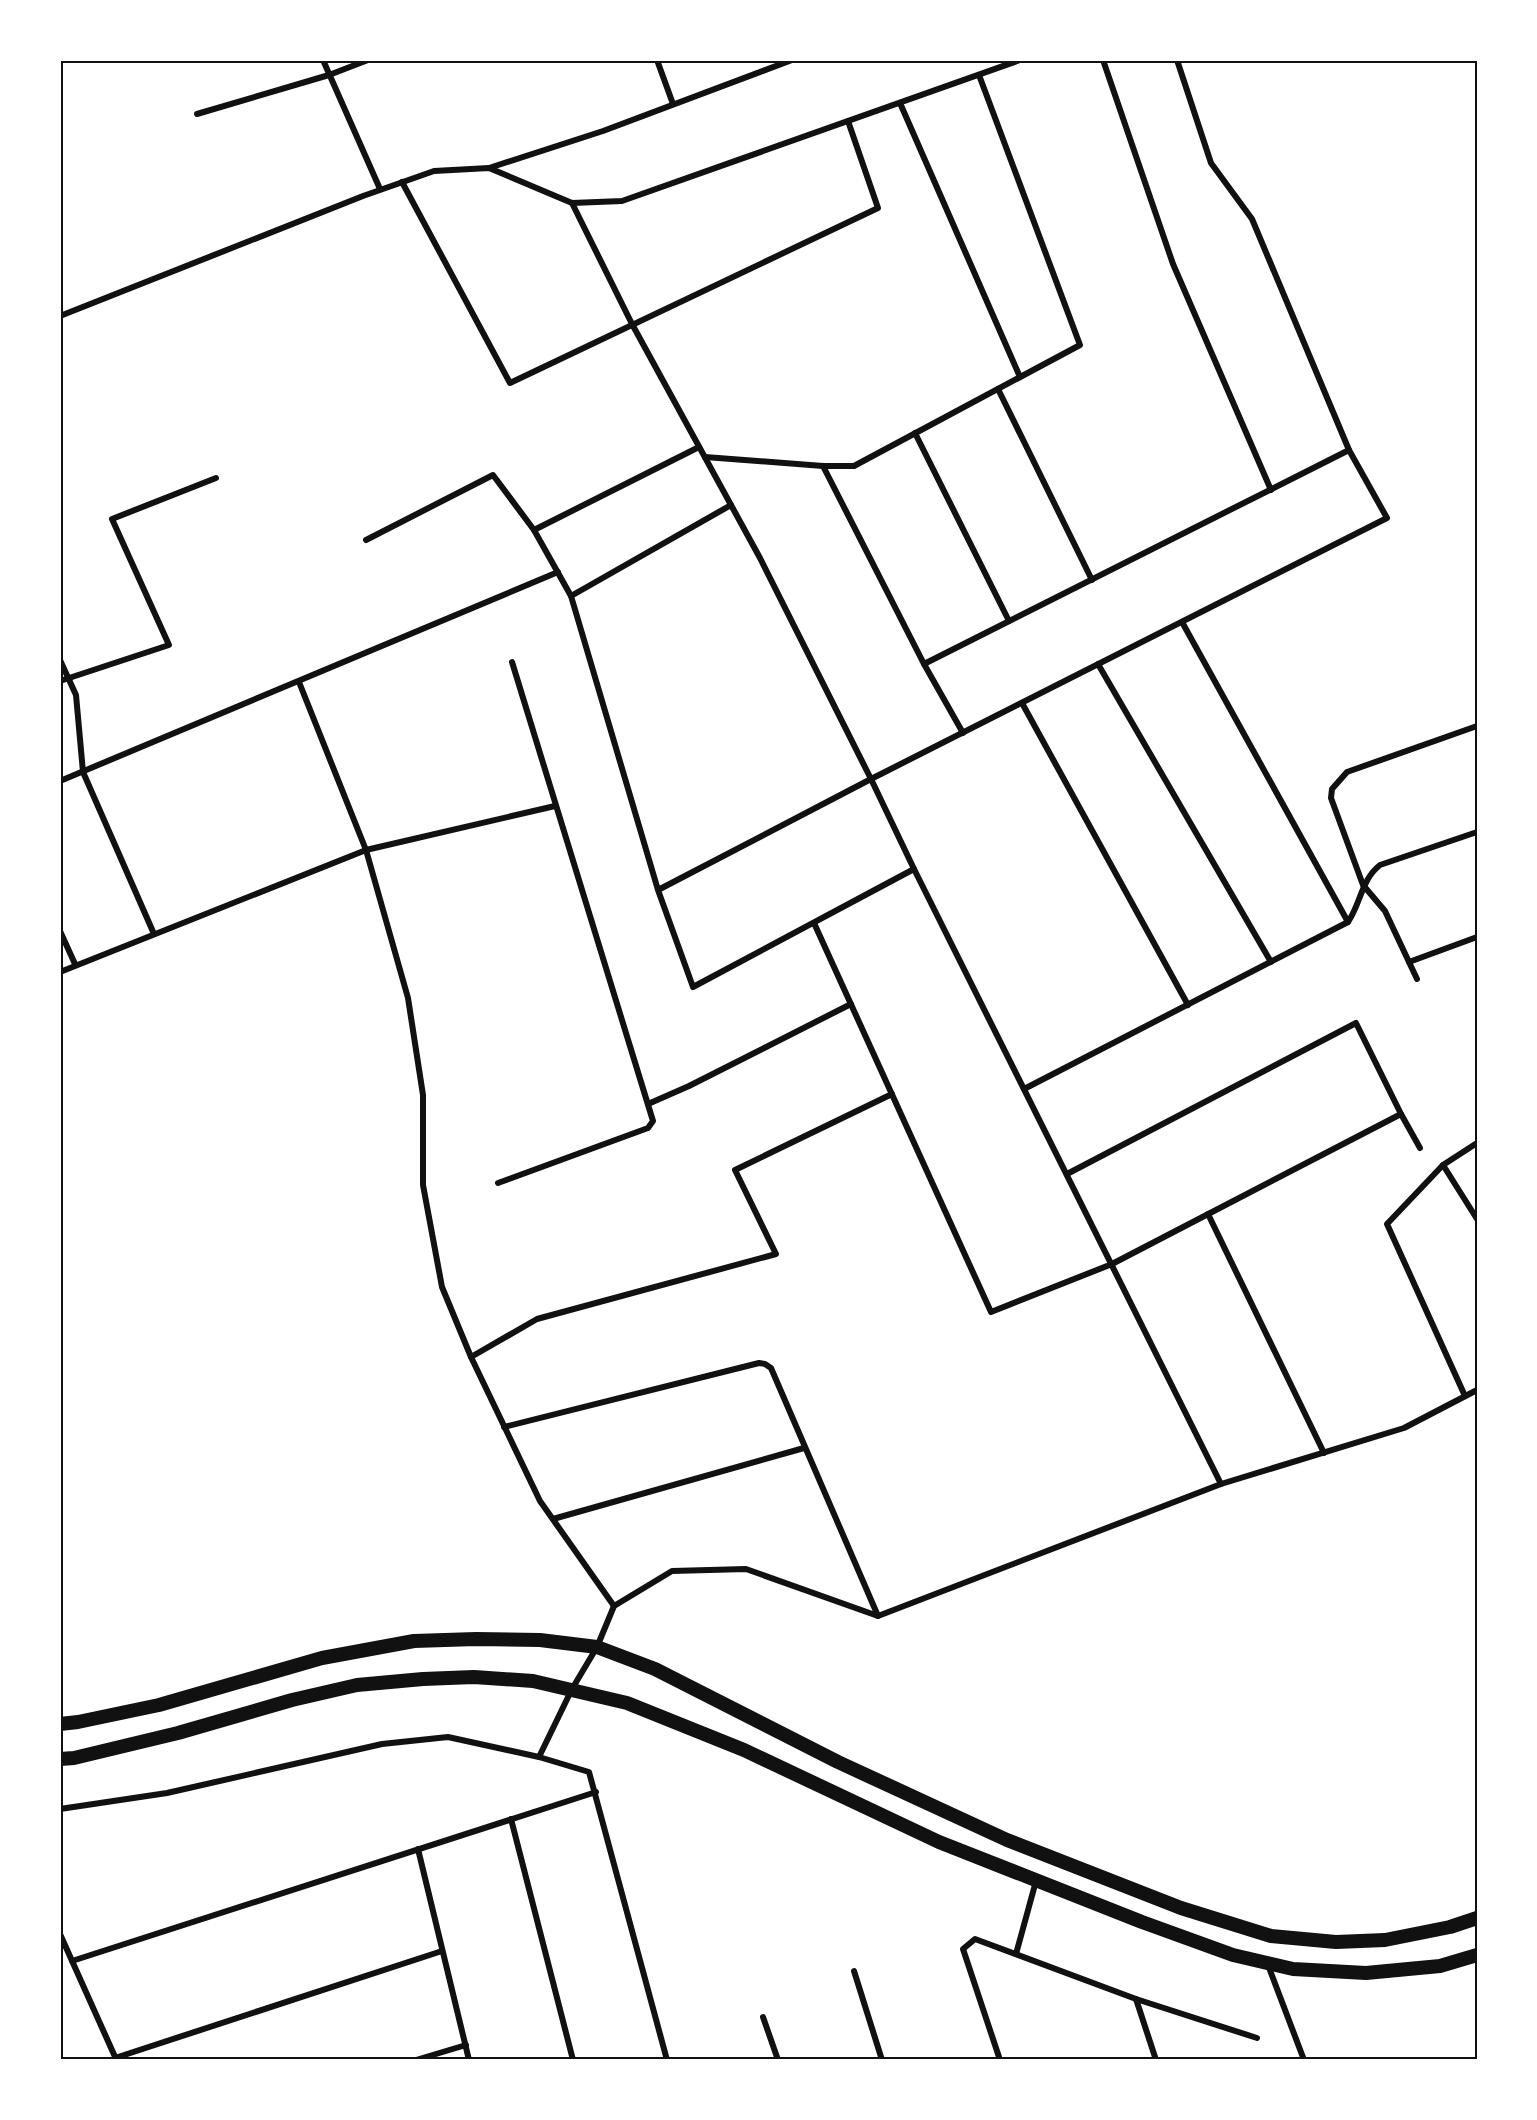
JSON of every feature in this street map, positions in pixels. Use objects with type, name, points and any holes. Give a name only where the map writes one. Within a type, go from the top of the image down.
[{"type":"highway","points":[[60,1724],[159,1705],[322,1659],[414,1641],[540,1640],[597,1647],[655,1669],[838,1762],[1007,1840],[1181,1908],[1271,1936],[1336,1942],[1385,1940],[1477,1918]]},
{"type":"highway","points":[[60,1759],[74,1758],[178,1733],[292,1700],[357,1685],[474,1677],[533,1681],[627,1703],[733,1746],[939,1842],[1223,1952],[1293,1969],[1366,1973],[1440,1966],[1477,1955]]},
{"type":"street","points":[[323,60],[380,189]]},
{"type":"street","points":[[196,114],[329,75],[368,60]]},
{"type":"street","points":[[657,60],[673,104]]},
{"type":"street","points":[[769,60],[772,67]]},
{"type":"street","points":[[60,316],[380,189],[434,171],[489,168],[603,131],[792,60]]},
{"type":"street","points":[[489,168],[572,203],[622,201],[1020,60]]},
{"type":"street","points":[[1102,60],[1173,264],[1271,490]]},
{"type":"street","points":[[658,890],[1387,518],[1349,450],[1252,219],[1211,163],[1177,60]]},
{"type":"street","points":[[705,457],[823,466],[854,466],[1080,345],[979,75]]},
{"type":"street","points":[[900,103],[1020,377]]},
{"type":"street","points":[[402,182],[510,383],[878,208],[848,121]]},
{"type":"street","points":[[572,203],[632,324],[766,569],[1221,1484]]},
{"type":"street","points":[[998,389],[1092,580]]},
{"type":"street","points":[[915,433],[1009,621]]},
{"type":"street","points":[[534,530],[699,447]]},
{"type":"street","points":[[924,664],[1349,450]]},
{"type":"street","points":[[823,466],[924,664],[963,733]]},
{"type":"street","points":[[366,540],[493,475],[534,530],[571,596],[658,890],[693,987],[914,869]]},
{"type":"street","points":[[60,681],[169,645],[112,519],[216,478]]},
{"type":"street","points":[[571,596],[731,505]]},
{"type":"street","points":[[60,782],[558,572]]},
{"type":"street","points":[[1182,622],[1348,922]]},
{"type":"street","points":[[60,660],[76,695],[83,772],[154,933]]},
{"type":"street","points":[[498,1183],[648,1128],[653,1121],[512,662]]},
{"type":"street","points":[[1098,664],[1271,962]]},
{"type":"street","points":[[299,682],[366,850],[408,998],[423,1095],[423,1185],[442,1287],[471,1357],[540,1501],[614,1606]]},
{"type":"street","points":[[1022,703],[1188,1005]]},
{"type":"street","points":[[1417,979],[1385,911],[1363,885],[1331,798],[1332,789],[1347,772],[1477,726]]},
{"type":"street","points":[[60,972],[75,964],[366,850],[555,806]]},
{"type":"street","points":[[1024,1089],[1348,922],[1360,902],[1363,885],[1380,865],[1477,832]]},
{"type":"street","points":[[814,923],[991,1312],[1112,1264],[1401,1114]]},
{"type":"street","points":[[60,931],[75,964]]},
{"type":"street","points":[[1409,962],[1477,937]]},
{"type":"street","points":[[648,1104],[689,1086],[851,1004]]},
{"type":"street","points":[[1067,1174],[1356,1023],[1420,1148]]},
{"type":"street","points":[[471,1357],[537,1319],[776,1254],[735,1170],[892,1095]]},
{"type":"street","points":[[1465,1396],[1387,1224],[1443,1165],[1477,1143]]},
{"type":"street","points":[[1443,1165],[1477,1219]]},
{"type":"street","points":[[1208,1214],[1324,1452]]},
{"type":"street","points":[[504,1427],[759,1363],[765,1364],[771,1368],[878,1616]]},
{"type":"street","points":[[539,1757],[572,1689],[597,1647],[614,1606],[672,1571],[746,1569],[878,1616],[1221,1484],[1404,1428],[1477,1389]]},
{"type":"street","points":[[553,1519],[804,1448]]},
{"type":"street","points":[[60,1809],[167,1793],[393,1743],[448,1737],[539,1757],[589,1772],[667,2060]]},
{"type":"street","points":[[72,1961],[596,1792]]},
{"type":"street","points":[[511,1819],[573,2060]]},
{"type":"street","points":[[418,1849],[470,2060]]},
{"type":"street","points":[[1016,1954],[1036,1881]]},
{"type":"street","points":[[60,1934],[116,2059],[442,1951]]},
{"type":"street","points":[[1000,2060],[963,1949],[975,1939],[1136,1999],[1257,2038]]},
{"type":"street","points":[[1267,1963],[1304,2060]]},
{"type":"street","points":[[854,1971],[882,2060]]},
{"type":"street","points":[[1136,1999],[1156,2060]]},
{"type":"street","points":[[763,2017],[778,2060]]},
{"type":"street","points":[[416,2060],[466,2044]]}]
